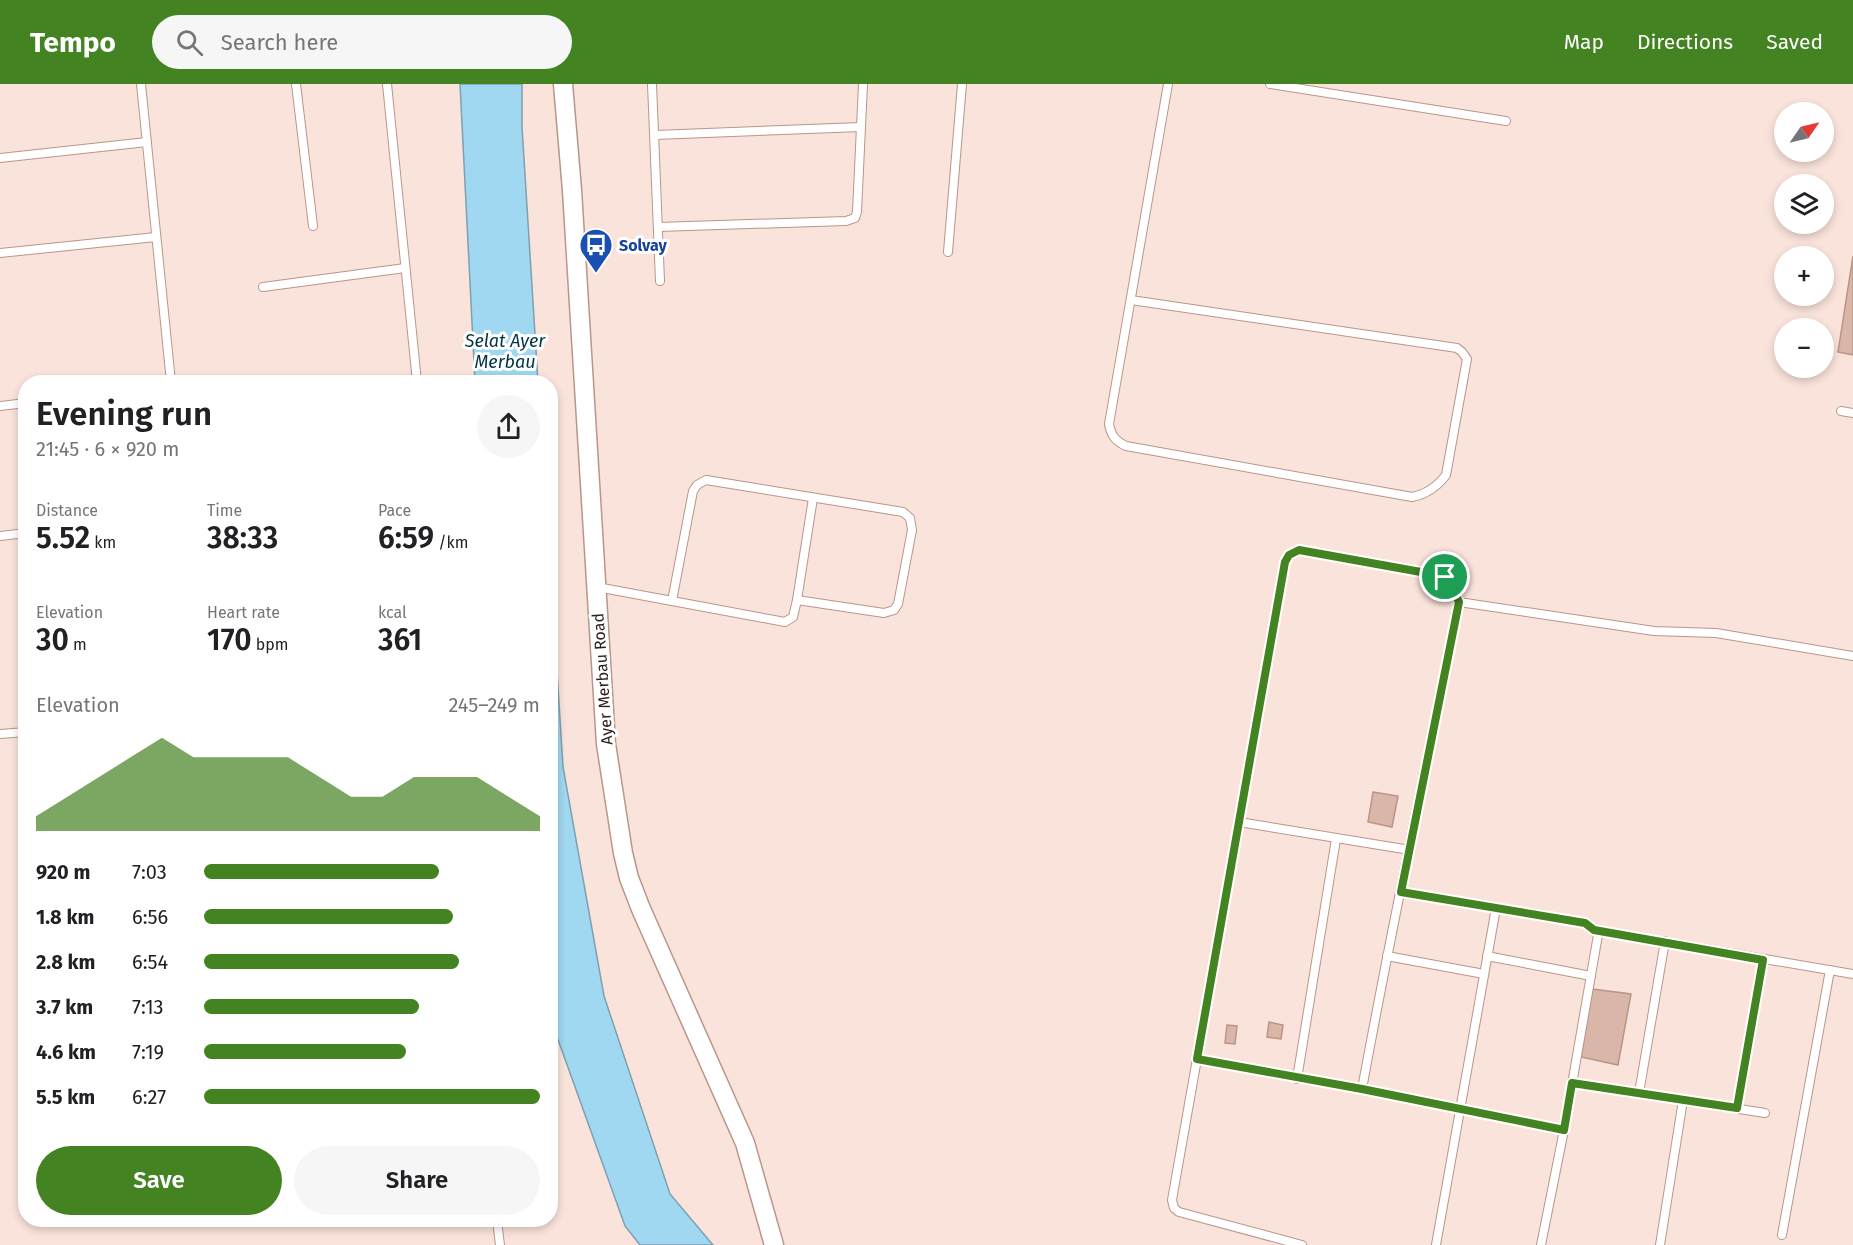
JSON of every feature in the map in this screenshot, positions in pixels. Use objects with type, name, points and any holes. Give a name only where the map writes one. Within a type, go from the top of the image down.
[{"type":"street","name":"Ayer Merbau Road","points":[[563,84],[572,190],[606,744],[623,853],[629,878],[641,909],[745,1143],[774,1245]]},
{"type":"lane","points":[[141,84],[170,375]]},
{"type":"lane","points":[[296,84],[313,226]]},
{"type":"lane","points":[[387,84],[416,375]]},
{"type":"lane","points":[[652,84],[660,281]]},
{"type":"lane","points":[[658,227],[852,220],[855,218],[863,84]]},
{"type":"lane","points":[[948,252],[962,84]]},
{"type":"lane","points":[[1131,300],[1457,348],[1467,359],[1446,475],[1429,492],[1412,497],[1126,446],[1113,437],[1109,424],[1168,84]]},
{"type":"lane","points":[[1270,84],[1506,121]]},
{"type":"lane","points":[[654,135],[861,127]]},
{"type":"lane","points":[[0,158],[147,142]]},
{"type":"lane","points":[[0,253],[156,237]]},
{"type":"lane","points":[[263,287],[405,268]]},
{"type":"lane","points":[[0,406],[18,404]]},
{"type":"lane","points":[[1841,411],[1853,413]]},
{"type":"lane","points":[[672,601],[693,491],[700,482],[706,480],[903,512],[910,518],[912,530],[898,604],[894,610],[884,613],[797,600]]},
{"type":"lane","points":[[596,587],[786,622],[793,617],[797,600],[813,498]]},
{"type":"lane","points":[[0,536],[18,534]]},
{"type":"lane","points":[[1302,1245],[1179,1212],[1174,1208],[1172,1200],[1285,562],[1289,555],[1299,550],[1443,576],[1448,580],[1459,602],[1362,1089]]},
{"type":"lane","points":[[1459,602],[1654,631],[1716,633],[1853,656]]},
{"type":"lane","points":[[0,734],[18,733]]},
{"type":"lane","points":[[1239,822],[1410,850]]},
{"type":"lane","points":[[1298,1078],[1336,839]]},
{"type":"lane","points":[[1401,892],[1585,923],[1598,935],[1564,1130],[1541,1245]]},
{"type":"lane","points":[[1437,1245],[1496,908]]},
{"type":"lane","points":[[1594,930],[1853,974]]},
{"type":"lane","points":[[1639,1093],[1665,941]]},
{"type":"lane","points":[[1387,956],[1484,974]]},
{"type":"lane","points":[[1487,956],[1591,976]]},
{"type":"lane","points":[[1737,1108],[1763,960]]},
{"type":"lane","points":[[1782,1235],[1830,970]]},
{"type":"lane","points":[[1197,1059],[1362,1089],[1564,1130]]},
{"type":"lane","points":[[1572,1083],[1765,1113]]},
{"type":"lane","points":[[1660,1245],[1683,1100]]},
{"type":"lane","points":[[498,1227],[500,1245]]},
{"type":"water","name":"Selat Ayer Merbau","points":[[460,84],[522,84],[522,127],[538,375],[475,375]]},
{"type":"water","points":[[558,687],[563,767],[604,996],[670,1194],[713,1245],[640,1245],[625,1226],[558,1039]]},
{"type":"building","points":[[1853,256],[1853,355],[1838,352]]},
{"type":"building","points":[[1373,792],[1398,796],[1392,827],[1368,822]]},
{"type":"building","points":[[1592,989],[1631,994],[1618,1065],[1581,1057]]},
{"type":"building","points":[[1269,1022],[1283,1025],[1281,1039],[1267,1037]]},
{"type":"building","points":[[1227,1025],[1237,1026],[1235,1044],[1225,1043]]},
{"type":"place","name":"Solvay","points":[[596,274]]},
{"type":"route","points":[[1299,550],[1445,577],[1459,602],[1401,892],[1585,923],[1594,930],[1763,960],[1737,1108],[1572,1083],[1564,1130],[1362,1089],[1197,1059],[1285,562],[1289,555],[1299,550]]}]
